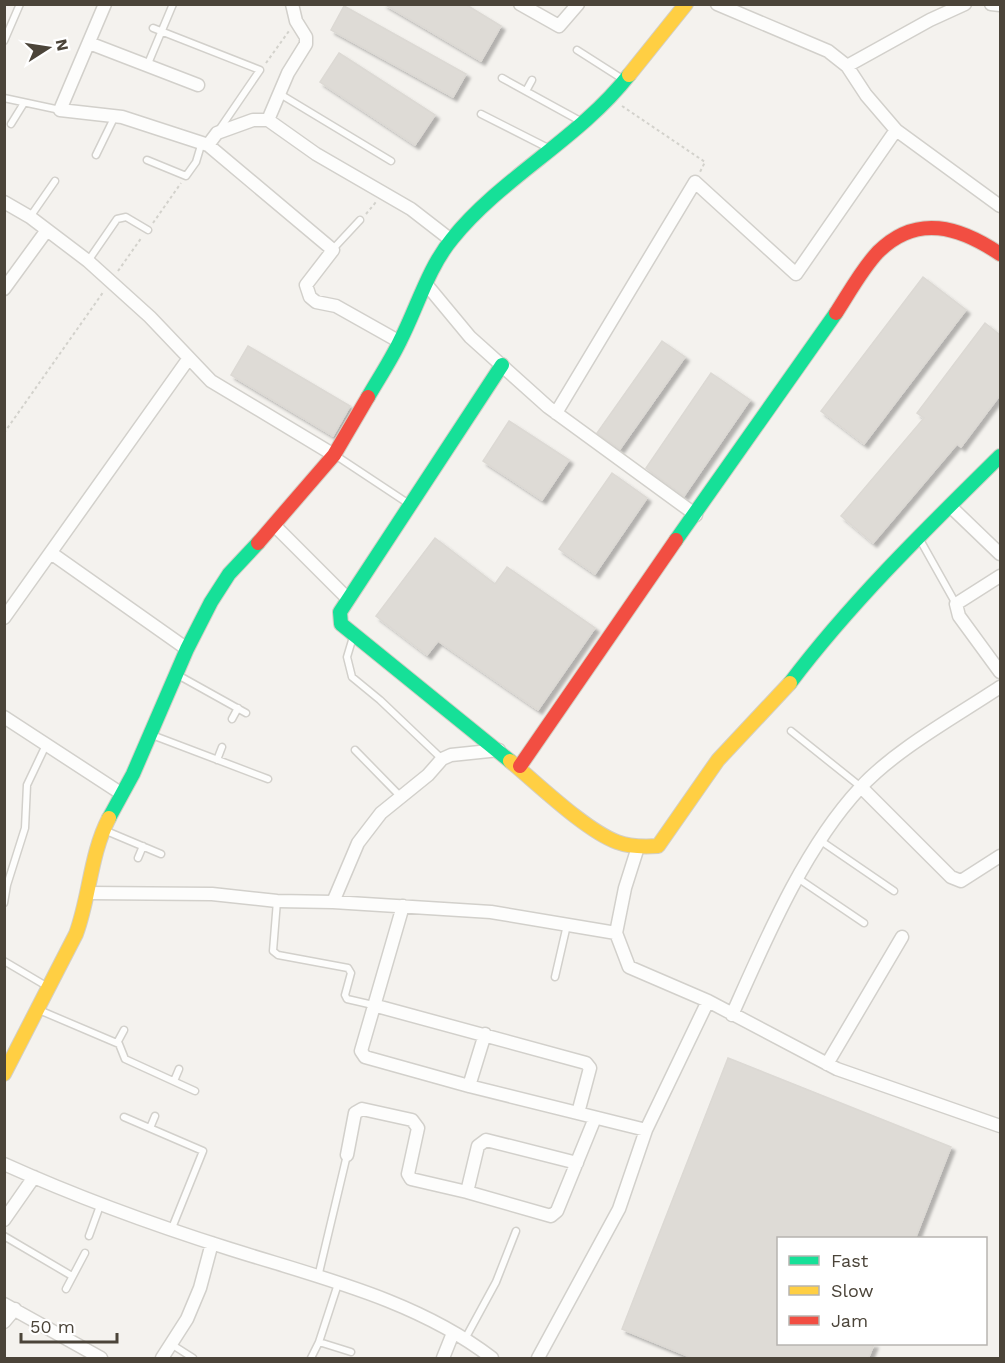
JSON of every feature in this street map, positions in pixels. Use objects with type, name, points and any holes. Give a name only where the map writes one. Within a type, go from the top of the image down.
[{"type":"street","points":[[105,4],[60,110],[115,116],[205,143],[333,250],[306,285],[310,297],[316,302],[336,306],[400,342]]},
{"type":"street","points":[[520,4],[559,26],[563,25],[578,4]]},
{"type":"street","points":[[717,4],[828,51],[847,66],[866,95],[896,130],[1000,206]]},
{"type":"street","points":[[847,66],[930,20],[965,4]]},
{"type":"street","points":[[991,4],[1000,5]]},
{"type":"street","points":[[268,120],[288,73],[306,44],[303,26],[290,5]]},
{"type":"street","points":[[4,1074],[39,1010],[76,934],[93,858],[103,830],[151,735],[187,649],[211,602],[229,574],[275,526],[334,455],[400,342],[426,284],[451,240],[490,202],[585,123],[610,98],[683,5]]},
{"type":"street","points":[[89,43],[198,85]]},
{"type":"street","points":[[205,143],[217,133],[254,120],[268,120],[316,154],[411,209],[451,240]]},
{"type":"street","points":[[556,413],[695,182],[796,274],[896,130]]},
{"type":"street","points":[[4,202],[30,217],[87,261],[150,317],[211,381],[334,455]]},
{"type":"street","points":[[520,766],[624,612],[696,515],[878,252],[895,238],[914,229],[953,227],[980,239],[1000,254]]},
{"type":"street","points":[[4,289],[47,230]]},
{"type":"street","points":[[426,284],[470,337],[556,413],[696,515]]},
{"type":"street","points":[[4,618],[189,358]]},
{"type":"street","points":[[502,365],[348,599],[340,612],[341,624],[520,766],[565,808],[616,842],[638,848],[658,846],[718,760],[783,693],[821,642],[918,537],[1000,456]]},
{"type":"street","points":[[950,506],[1000,554]]},
{"type":"street","points":[[275,526],[348,599]]},
{"type":"street","points":[[51,553],[187,649]]},
{"type":"street","points":[[1000,576],[956,604],[959,616],[1000,672]]},
{"type":"street","points":[[732,1015],[798,879],[821,841],[861,787],[896,758],[1000,687]]},
{"type":"street","points":[[4,717],[122,794]]},
{"type":"street","points":[[333,902],[358,843],[381,813],[402,798],[442,759],[451,754],[499,750]]},
{"type":"street","points":[[861,787],[951,877],[961,881],[1000,856]]},
{"type":"street","points":[[638,848],[625,888],[616,933],[629,967],[708,1002],[827,1064],[1000,1126]]},
{"type":"street","points":[[87,893],[201,894],[277,901],[333,902],[491,912],[616,933]]},
{"type":"street","points":[[403,906],[361,1051],[365,1057],[469,1086],[646,1130]]},
{"type":"street","points":[[827,1064],[902,937]]},
{"type":"street","points":[[538,1359],[619,1209],[646,1130],[708,1002]]},
{"type":"street","points":[[373,1005],[485,1034],[586,1064],[590,1068],[578,1113]]},
{"type":"street","points":[[469,1086],[485,1034]]},
{"type":"street","points":[[347,1155],[355,1113],[362,1110],[412,1120],[418,1128],[408,1174],[411,1179],[551,1216],[557,1211],[595,1118]]},
{"type":"street","points":[[467,1192],[478,1146],[486,1140],[577,1163]]},
{"type":"street","points":[[4,1164],[212,1243],[318,1277],[423,1316],[465,1340],[492,1359]]},
{"type":"street","points":[[4,1220],[34,1177]]},
{"type":"street","points":[[162,1359],[187,1319],[200,1288],[212,1243]]},
{"type":"street","points":[[4,1322],[10,1306],[101,1359]]},
{"type":"street","points":[[443,1359],[453,1333]]},
{"type":"lane","points":[[4,41],[20,4]]},
{"type":"lane","points":[[147,66],[173,4]]},
{"type":"lane","points":[[153,28],[260,70],[217,133]]},
{"type":"lane","points":[[576,50],[625,81]]},
{"type":"lane","points":[[502,78],[585,123]]},
{"type":"lane","points":[[526,92],[532,80]]},
{"type":"lane","points":[[280,94],[391,161]]},
{"type":"lane","points":[[4,98],[60,110]]},
{"type":"lane","points":[[11,124],[24,103]]},
{"type":"lane","points":[[481,114],[552,150]]},
{"type":"lane","points":[[96,155],[115,116]]},
{"type":"lane","points":[[147,160],[186,176],[205,143]]},
{"type":"lane","points":[[30,217],[55,182]]},
{"type":"lane","points":[[87,261],[117,219],[126,217],[148,230]]},
{"type":"lane","points":[[333,250],[360,220]]},
{"type":"lane","points":[[334,455],[411,505]]},
{"type":"lane","points":[[918,537],[956,604]]},
{"type":"lane","points":[[354,634],[347,657],[352,677],[380,700],[442,759]]},
{"type":"lane","points":[[176,674],[246,713]]},
{"type":"lane","points":[[232,719],[238,708]]},
{"type":"lane","points":[[791,731],[861,787]]},
{"type":"lane","points":[[151,735],[268,779]]},
{"type":"lane","points":[[4,903],[7,885],[25,828],[27,785],[46,745]]},
{"type":"lane","points":[[217,760],[222,747]]},
{"type":"lane","points":[[355,750],[402,798]]},
{"type":"lane","points":[[103,830],[161,854]]},
{"type":"lane","points":[[821,841],[894,891]]},
{"type":"lane","points":[[138,858],[143,846]]},
{"type":"lane","points":[[798,879],[864,923]]},
{"type":"lane","points":[[277,901],[273,951],[278,955],[348,968],[351,973],[345,995],[347,999],[373,1005]]},
{"type":"lane","points":[[555,977],[568,925]]},
{"type":"lane","points":[[4,962],[50,988]]},
{"type":"lane","points":[[39,1010],[117,1043],[125,1059],[195,1091]]},
{"type":"lane","points":[[117,1043],[124,1030]]},
{"type":"lane","points":[[174,1081],[179,1069]]},
{"type":"lane","points":[[150,1128],[155,1116]]},
{"type":"lane","points":[[124,1118],[203,1151],[172,1228]]},
{"type":"lane","points":[[318,1277],[347,1155]]},
{"type":"lane","points":[[89,1236],[101,1202]]},
{"type":"lane","points":[[465,1340],[496,1282],[516,1231]]},
{"type":"lane","points":[[4,1236],[72,1276]]},
{"type":"lane","points":[[66,1289],[85,1253]]},
{"type":"lane","points":[[311,1359],[338,1284]]},
{"type":"lane","points":[[319,1342],[351,1352]]},
{"type":"lane","points":[[171,1344],[193,1359]]},
{"type":"path","points":[[260,70],[303,26]]},
{"type":"path","points":[[610,98],[705,162],[695,182]]},
{"type":"path","points":[[360,220],[385,193]]},
{"type":"path","points":[[4,433],[110,281]]},
{"type":"building","points":[[384,4],[465,4],[501,26],[481,61]]},
{"type":"building","points":[[344,6],[466,74],[453,97],[331,30]]},
{"type":"building","points":[[339,53],[435,115],[415,145],[320,82]]},
{"type":"building","points":[[923,277],[966,310],[864,444],[821,411]]},
{"type":"building","points":[[985,323],[1000,335],[1000,395],[961,447],[957,444],[873,543],[841,516],[924,418],[917,413]]},
{"type":"building","points":[[662,341],[685,357],[620,449],[597,433]]},
{"type":"building","points":[[248,346],[350,406],[333,436],[231,375]]},
{"type":"building","points":[[711,373],[750,400],[684,496],[646,468]]},
{"type":"building","points":[[509,421],[569,460],[542,500],[483,461]]},
{"type":"building","points":[[612,473],[647,498],[595,574],[559,549]]},
{"type":"building","points":[[435,538],[495,584],[507,567],[595,628],[538,710],[438,641],[427,655],[376,616]]},
{"type":"building","points":[[728,1058],[951,1147],[916,1237],[777,1237],[777,1345],[874,1345],[868,1359],[695,1359],[622,1329]]},
{"type":"traffic: fast","points":[[368,397],[396,348],[429,275],[452,239],[494,196],[587,119],[629,75]]},
{"type":"traffic: fast","points":[[676,540],[836,313]]},
{"type":"traffic: fast","points":[[502,365],[340,612],[341,624],[510,761]]},
{"type":"traffic: fast","points":[[790,683],[864,594],[1000,456]]},
{"type":"traffic: fast","points":[[109,818],[133,774],[187,649],[211,602],[229,574],[258,543]]},
{"type":"traffic: slow","points":[[629,75],[686,4]]},
{"type":"traffic: slow","points":[[510,761],[576,817],[604,836],[627,845],[658,846],[718,760],[790,683]]},
{"type":"traffic: slow","points":[[4,1074],[76,934],[98,846],[109,818]]},
{"type":"traffic: jam","points":[[836,313],[861,273],[878,252],[908,232],[923,228],[954,231],[1000,254]]},
{"type":"traffic: jam","points":[[258,543],[334,455],[368,397]]},
{"type":"traffic: jam","points":[[520,766],[676,540]]}]
